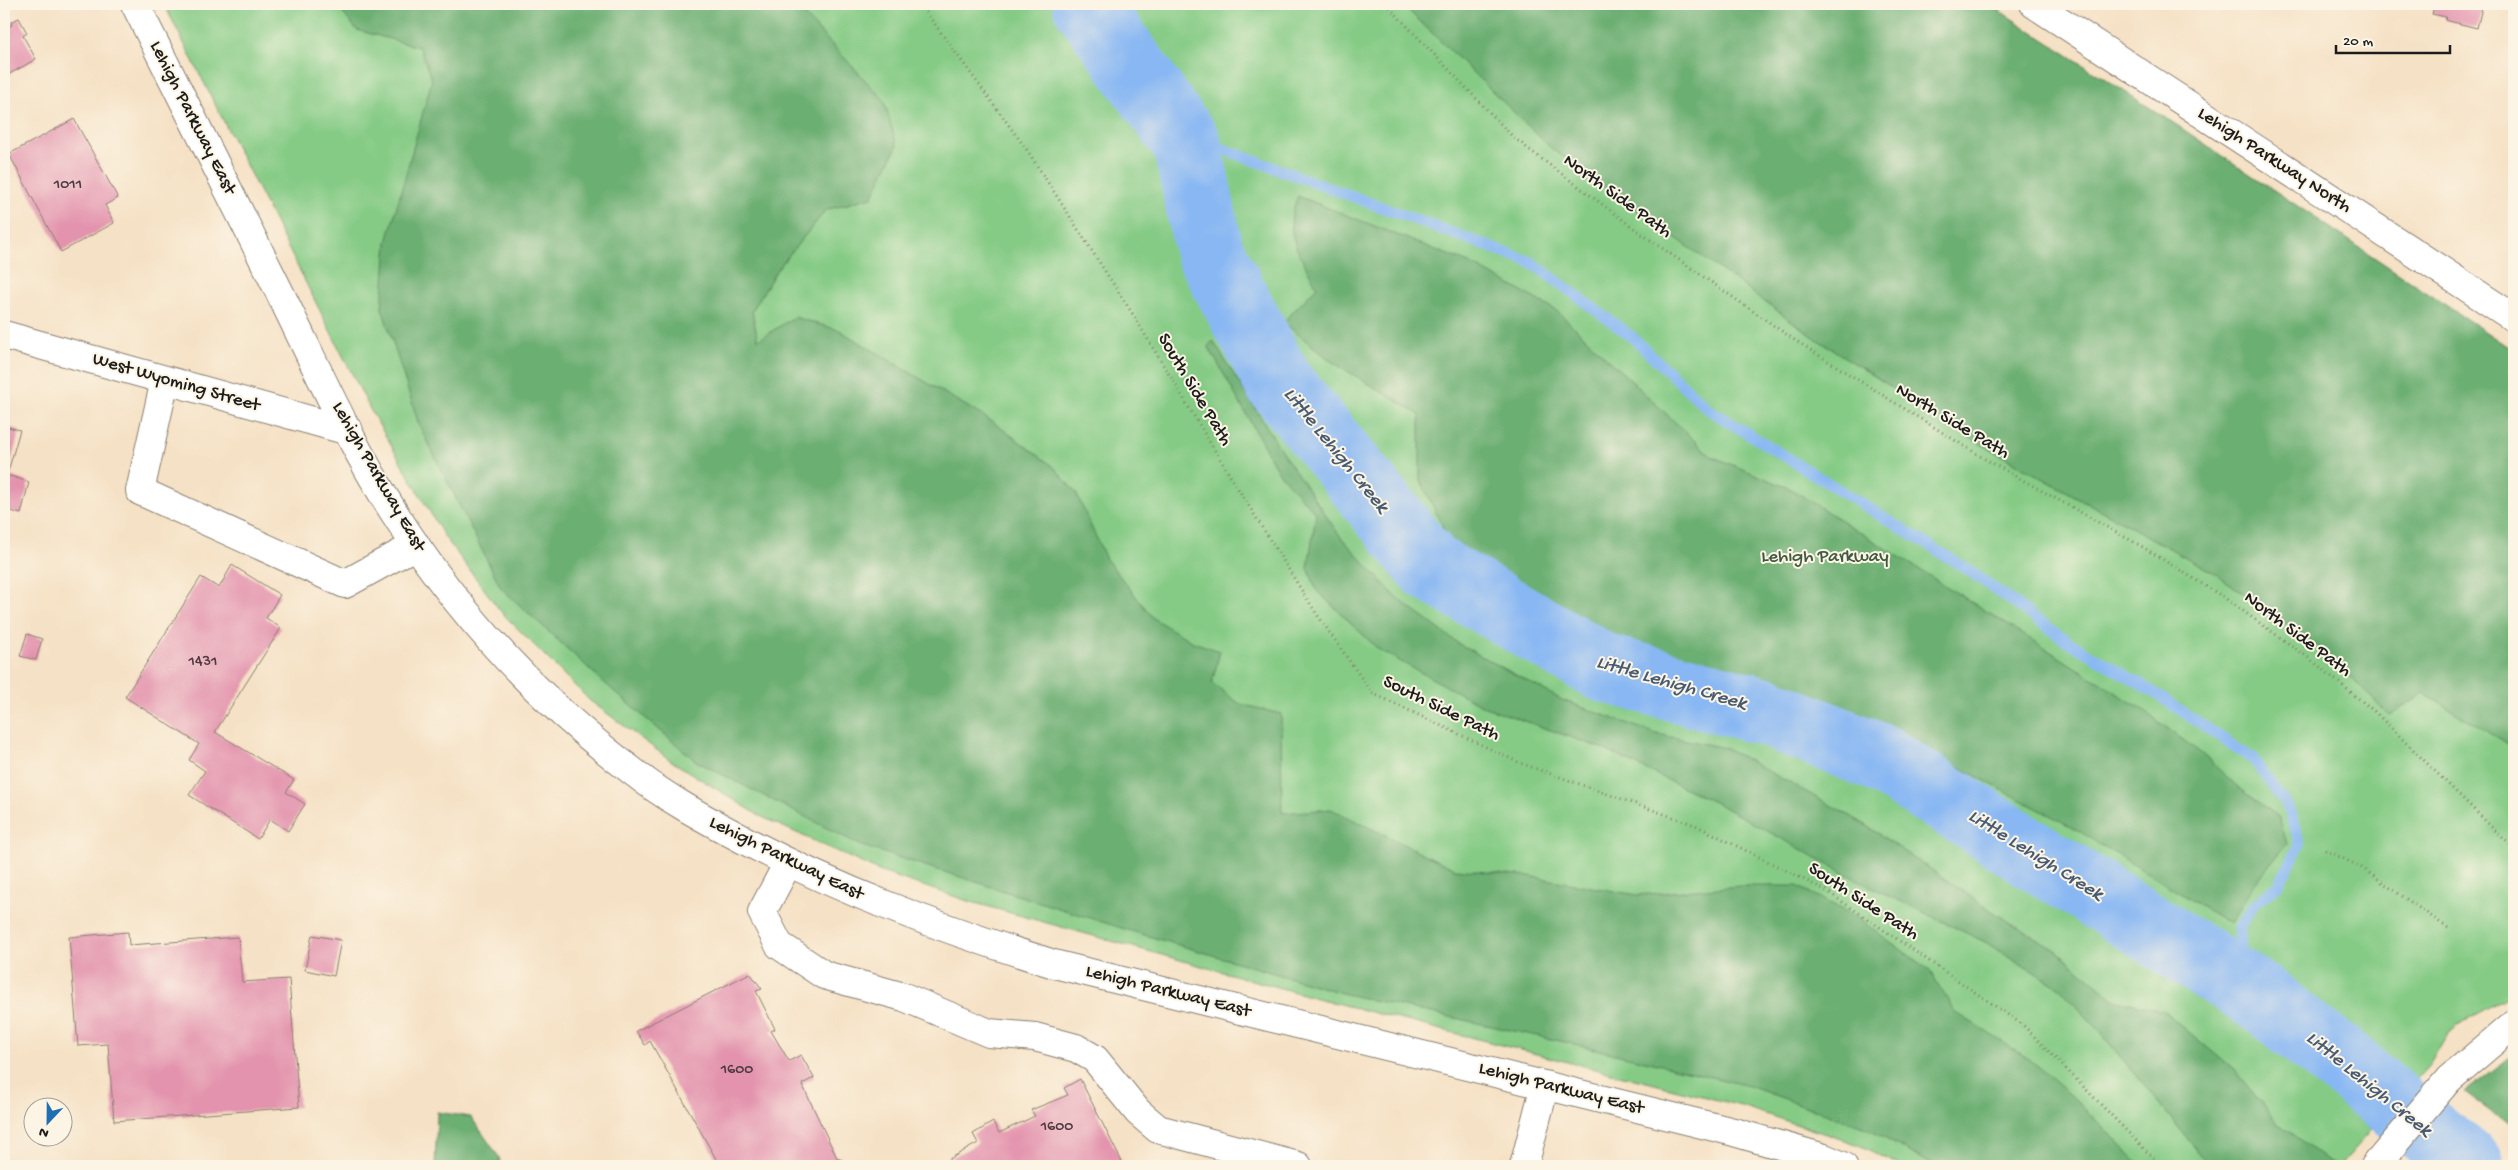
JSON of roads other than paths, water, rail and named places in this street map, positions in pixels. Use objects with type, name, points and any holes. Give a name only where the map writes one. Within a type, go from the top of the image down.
[{"type":"street","name":"Lehigh Parkway East","points":[[135,4],[349,431],[394,512],[445,587],[503,656],[567,720],[638,776],[688,809],[788,863],[872,901],[967,937],[1054,964],[1734,1132],[1824,1158],[1843,1166]]},
{"type":"street","name":"Lehigh Parkway North","points":[[2034,4],[2514,318]]},
{"type":"street","name":"West Wyoming Street","points":[[4,334],[349,431]]},
{"type":"street","points":[[165,380],[140,491],[345,584],[416,544]]},
{"type":"street","points":[[788,863],[762,912],[779,945],[824,975],[904,997],[989,1034],[1035,1037],[1076,1048],[1096,1059],[1138,1112],[1158,1129],[1298,1166]]},
{"type":"street","points":[[2375,1166],[2449,1079],[2514,1024]]},
{"type":"street","points":[[1524,1166],[1546,1085]]},
{"type":"waterway","name":"Little Lehigh Creek","points":[[1087,4],[1187,144],[1209,250],[1278,381],[1430,567],[1604,668],[1767,712],[1880,758],[2261,998],[2348,1066],[2469,1166]]},
{"type":"waterway","points":[[1179,133],[1531,262],[1632,337],[1708,409],[1964,567],[2067,641],[2150,690],[2253,759],[2290,811],[2300,845],[2279,884],[2254,905],[2239,928],[2241,960],[2261,998]]},
{"type":"park label","name":"Lehigh Parkway","points":[[1825,557]]}]
